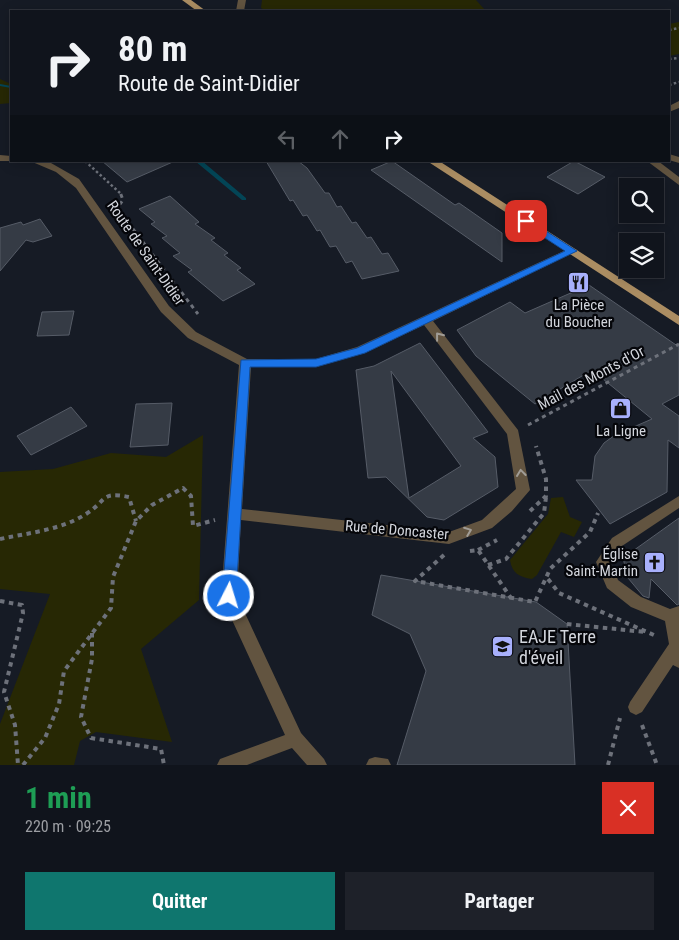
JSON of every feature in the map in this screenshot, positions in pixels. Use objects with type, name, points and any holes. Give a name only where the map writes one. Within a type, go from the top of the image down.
[{"type":"main road","points":[[186,0],[201,10]]},
{"type":"main road","points":[[434,162],[679,321]]},
{"type":"street","name":"Route de Saint-Didier","points":[[39,162],[48,164],[68,175],[80,186],[165,309],[192,335],[244,363],[316,363],[361,350],[572,251]]},
{"type":"street","points":[[653,162],[679,182]]},
{"type":"street","name":"Rue de Doncaster","points":[[236,514],[398,532],[448,545],[487,524],[507,507],[523,490],[513,433],[426,320]]},
{"type":"street","points":[[244,363],[236,514],[229,596],[295,739],[318,765]]},
{"type":"street","points":[[636,707],[677,655],[676,614],[636,602],[612,584],[603,562],[617,542],[679,501]]},
{"type":"street","points":[[226,765],[295,739]]},
{"type":"street","points":[[375,765],[382,765]]},
{"type":"path","points":[[86,162],[119,190],[123,200],[117,208],[198,315],[192,335]]},
{"type":"path","name":"Mail des Monts d'Or","points":[[513,433],[679,344]]},
{"type":"path","points":[[23,765],[44,738],[59,704],[64,671],[110,608],[113,577],[136,521],[152,506],[183,488],[191,496],[193,526],[236,514]]},
{"type":"path","points":[[0,539],[72,521],[100,506],[106,496],[115,494],[129,497],[136,521]]},
{"type":"path","points":[[488,565],[506,559],[544,513],[546,496]]},
{"type":"path","points":[[512,598],[478,550],[448,545],[415,581],[512,598],[536,602],[548,579],[550,569],[574,549],[590,532],[598,513]]},
{"type":"path","points":[[548,579],[559,593],[651,633],[567,624]]},
{"type":"path","points":[[0,601],[22,605],[24,613],[4,692],[15,725],[18,765]]},
{"type":"path","points":[[92,632],[92,659],[81,717],[91,738],[161,749],[164,765]]},
{"type":"path","points":[[608,765],[618,719],[636,707],[657,765]]},
{"type":"shaded area","points":[[262,0],[476,0],[485,10],[265,10],[261,8]]},
{"type":"shaded area","points":[[679,22],[679,54],[670,56],[670,24]]},
{"type":"shaded area","points":[[0,79],[10,84],[10,103],[0,104]]},
{"type":"shaded area","points":[[203,435],[199,600],[141,649],[172,742],[96,732],[80,741],[74,765],[0,765],[0,724],[50,594],[0,589],[0,472],[53,469],[111,453],[166,457]]},
{"type":"shaded area","points":[[563,497],[570,517],[582,522],[574,537],[561,532],[537,575],[532,579],[520,576],[512,568],[510,560],[548,514],[551,498]]},
{"type":"building","points":[[103,162],[173,162],[127,182]]},
{"type":"building","points":[[267,162],[299,162],[307,168],[325,193],[329,193],[337,207],[341,206],[352,223],[356,222],[367,238],[371,237],[382,254],[388,253],[399,271],[362,279],[352,261],[346,263],[336,246],[330,247],[320,230],[317,231],[307,215],[303,216],[293,200],[290,201]]},
{"type":"building","points":[[393,162],[455,205],[459,203],[502,233],[502,262],[371,170]]},
{"type":"building","points":[[572,162],[576,162],[605,177],[578,194],[547,177]]},
{"type":"building","points":[[170,196],[199,222],[195,224],[215,238],[211,240],[228,253],[224,255],[241,268],[237,270],[255,284],[223,301],[188,272],[192,270],[173,256],[180,253],[162,238],[167,236],[151,224],[155,222],[139,209]]},
{"type":"building","points":[[40,219],[52,236],[33,242],[26,240],[0,271],[0,228],[21,222],[23,225]]},
{"type":"building","points":[[589,285],[679,347],[679,395],[662,404],[679,416],[679,448],[668,440],[667,492],[610,524],[576,480],[592,480],[595,456],[604,443],[615,435],[652,419],[592,370],[535,404],[476,356],[457,330],[510,302],[525,313]]},
{"type":"building","points":[[74,311],[69,335],[37,336],[42,312]]},
{"type":"building","points":[[420,343],[488,432],[473,438],[495,457],[498,487],[444,520],[427,517],[386,477],[368,478],[356,370],[374,366]],"holes":[[[391,371],[461,466],[409,498]]]},
{"type":"building","points":[[172,403],[168,445],[130,447],[136,404]]},
{"type":"building","points":[[71,407],[87,426],[31,455],[17,436]]},
{"type":"building","name":"Église Saint-Martin","points":[[679,518],[679,604],[677,605],[651,579],[649,598],[643,596],[628,578],[623,558]]},
{"type":"building","points":[[381,575],[536,602],[567,624],[575,765],[397,765],[426,671],[410,634],[372,615]]},
{"type":"waterway","points":[[0,85],[10,87]]},
{"type":"waterway","points":[[199,162],[244,199]]},
{"type":"place","name":"La Pièce du Boucher","points":[[579,282]]},
{"type":"place","name":"La Ligne","points":[[621,408]]},
{"type":"place","name":"Église Saint-Martin","points":[[654,563]]},
{"type":"place","name":"EAJE Terre d'éveil","points":[[503,646]]},
{"type":"route","points":[[229,596],[236,514],[244,363],[316,363],[361,350],[572,251],[526,221]]}]
